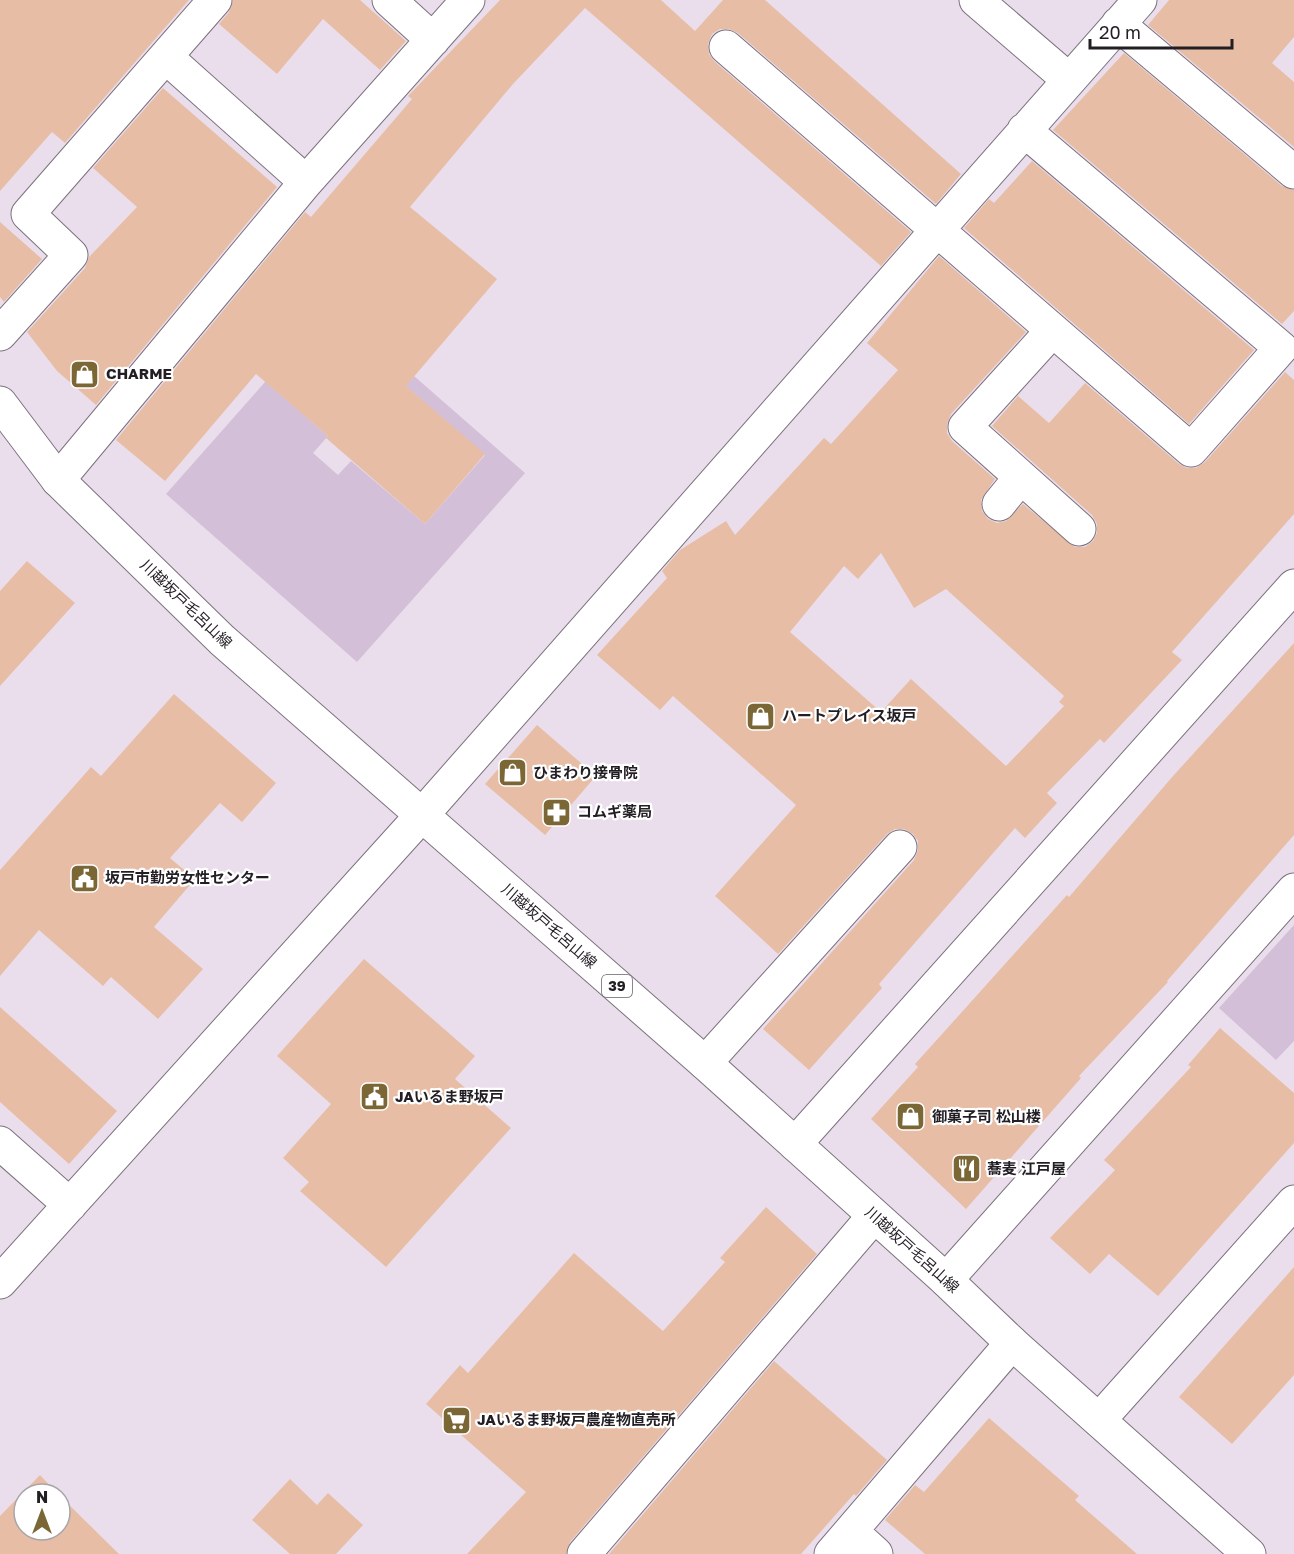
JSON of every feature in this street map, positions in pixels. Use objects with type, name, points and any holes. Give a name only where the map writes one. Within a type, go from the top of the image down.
[{"type":"street","points":[[0,334],[71,255],[28,214],[215,0]]},
{"type":"street","points":[[388,0],[433,40]]},
{"type":"street","points":[[58,480],[306,182],[468,0]]},
{"type":"street","points":[[976,0],[1069,80]]},
{"type":"street","points":[[0,1282],[422,815],[1140,0]]},
{"type":"street","points":[[1119,24],[1294,172]]},
{"type":"street","points":[[726,47],[1191,450],[1281,348],[1024,130]]},
{"type":"street","points":[[166,57],[306,182]]},
{"type":"street","points":[[1052,331],[965,427],[1079,529]]},
{"type":"street","name":"川越坂戸毛呂山線","points":[[0,403],[58,480],[222,640],[705,1063],[946,1280],[1012,1343],[1250,1554]]},
{"type":"street","points":[[999,504],[1021,477]]},
{"type":"street","points":[[795,1144],[1294,586]]},
{"type":"street","points":[[705,1063],[900,846]]},
{"type":"street","points":[[946,1280],[1294,890]]},
{"type":"street","points":[[0,1143],[70,1205]]},
{"type":"street","points":[[1099,1420],[1294,1202]]},
{"type":"street","points":[[584,1554],[874,1216]]},
{"type":"street","points":[[876,1554],[841,1542],[1012,1343]]},
{"type":"shaded area","points":[[333,305],[525,473],[357,662],[166,494]],"holes":[[[331,321],[485,455],[425,524],[351,461],[338,475],[313,453],[328,436],[272,387]]]},
{"type":"shaded area","points":[[1294,925],[1294,1041],[1276,1060],[1219,1008]]},
{"type":"building","points":[[0,0],[189,0],[65,143],[52,132],[0,191]]},
{"type":"building","points":[[233,0],[360,0],[406,41],[380,70],[323,19],[277,74],[219,24],[229,12]]},
{"type":"building","points":[[500,0],[661,0],[695,31],[723,0],[765,0],[961,174],[936,204],[738,33],[729,29],[720,29],[712,34],[708,44],[709,54],[714,61],[911,232],[881,266],[585,8],[513,84],[410,207],[497,279],[406,386],[485,454],[425,524],[256,374],[165,481],[116,440],[305,212],[311,217],[412,99],[408,96]]},
{"type":"building","points":[[1169,0],[1294,0],[1294,37],[1272,63],[1294,82],[1294,147],[1148,25]]},
{"type":"building","points":[[1124,53],[1282,186],[1294,190],[1294,311],[1282,324],[1053,130]]},
{"type":"building","points":[[163,88],[277,187],[96,405],[57,371],[27,332],[85,268],[89,257],[137,207],[93,168]]},
{"type":"building","points":[[1032,161],[1254,350],[1189,424],[964,228],[989,199],[994,203]]},
{"type":"building","points":[[0,222],[42,259],[4,302],[0,297]]},
{"type":"building","points":[[939,256],[1026,332],[951,414],[947,424],[947,433],[952,441],[995,479],[981,500],[982,511],[988,519],[997,523],[1006,521],[1023,504],[1075,547],[1085,547],[1093,541],[1097,533],[1097,524],[1092,515],[992,426],[1018,396],[1049,423],[1085,383],[1179,464],[1187,468],[1196,468],[1205,462],[1285,372],[1294,380],[1294,514],[1172,652],[1182,660],[1104,743],[1100,739],[1047,793],[1057,803],[1025,838],[1015,828],[879,984],[882,988],[809,1070],[763,1029],[914,860],[918,850],[918,841],[913,834],[904,829],[895,829],[887,834],[778,954],[715,896],[796,805],[673,696],[660,710],[597,655],[667,578],[662,571],[680,550],[726,521],[735,535],[824,438],[831,444],[898,370],[867,343]],"holes":[[[881,553],[914,608],[946,589],[1064,696],[1059,702],[1064,706],[1006,766],[911,679],[881,712],[790,632],[844,566],[858,579]]]},
{"type":"building","points":[[27,561],[75,603],[0,686],[0,591]]},
{"type":"building","points":[[1294,643],[1294,835],[1168,982],[1079,1076],[1081,1078],[966,1209],[871,1119],[918,1067],[915,1064],[1067,895],[1069,897],[1173,776]]},
{"type":"building","points":[[174,694],[276,783],[242,822],[220,803],[170,858],[195,879],[154,927],[203,969],[158,1019],[111,977],[103,986],[39,930],[0,976],[0,870],[91,767],[101,776]]},
{"type":"building","points":[[537,725],[596,776],[545,835],[485,784]]},
{"type":"building","points":[[364,959],[475,1056],[455,1079],[511,1128],[386,1267],[300,1191],[309,1182],[283,1158],[331,1104],[277,1056]]},
{"type":"building","points":[[0,1007],[117,1111],[69,1164],[0,1102]]},
{"type":"building","points":[[1220,1028],[1294,1093],[1294,1143],[1158,1296],[1109,1254],[1090,1274],[1050,1238],[1115,1170],[1104,1160],[1191,1067],[1188,1065]]},
{"type":"building","points":[[766,1207],[817,1254],[570,1542],[566,1554],[467,1554],[526,1492],[426,1404],[460,1365],[468,1373],[574,1253],[663,1331],[725,1262],[720,1258]]},
{"type":"building","points":[[1294,1267],[1294,1375],[1232,1444],[1179,1397]]},
{"type":"building","points":[[774,1361],[887,1460],[801,1554],[609,1554]]},
{"type":"building","points":[[989,1418],[1079,1496],[1075,1500],[1137,1554],[925,1554],[885,1520],[915,1485],[924,1492]]},
{"type":"building","points":[[40,1475],[47,1482],[33,1482]]},
{"type":"building","points":[[290,1479],[317,1505],[328,1493],[363,1525],[336,1554],[290,1554],[252,1520]]},
{"type":"building","points":[[12,1504],[12,1542],[72,1542],[72,1508],[119,1554],[0,1554],[0,1516]]},
{"type":"place","name":"CHARME","points":[[85,374]]},
{"type":"place","name":"ハートプレイス坂戸","points":[[761,716]]},
{"type":"place","name":"ひまわり接骨院","points":[[512,773]]},
{"type":"place","name":"コムギ薬局","points":[[556,812]]},
{"type":"place","name":"坂戸市勤労女性センター","points":[[84,878]]},
{"type":"place","name":"JAいるま野坂戸","points":[[374,1097]]},
{"type":"place","name":"御菓子司 松山楼","points":[[911,1117]]},
{"type":"place","name":"蕎麦 江戸屋","points":[[966,1169]]},
{"type":"place","name":"JAいるま野坂戸農産物直売所","points":[[456,1420]]}]
